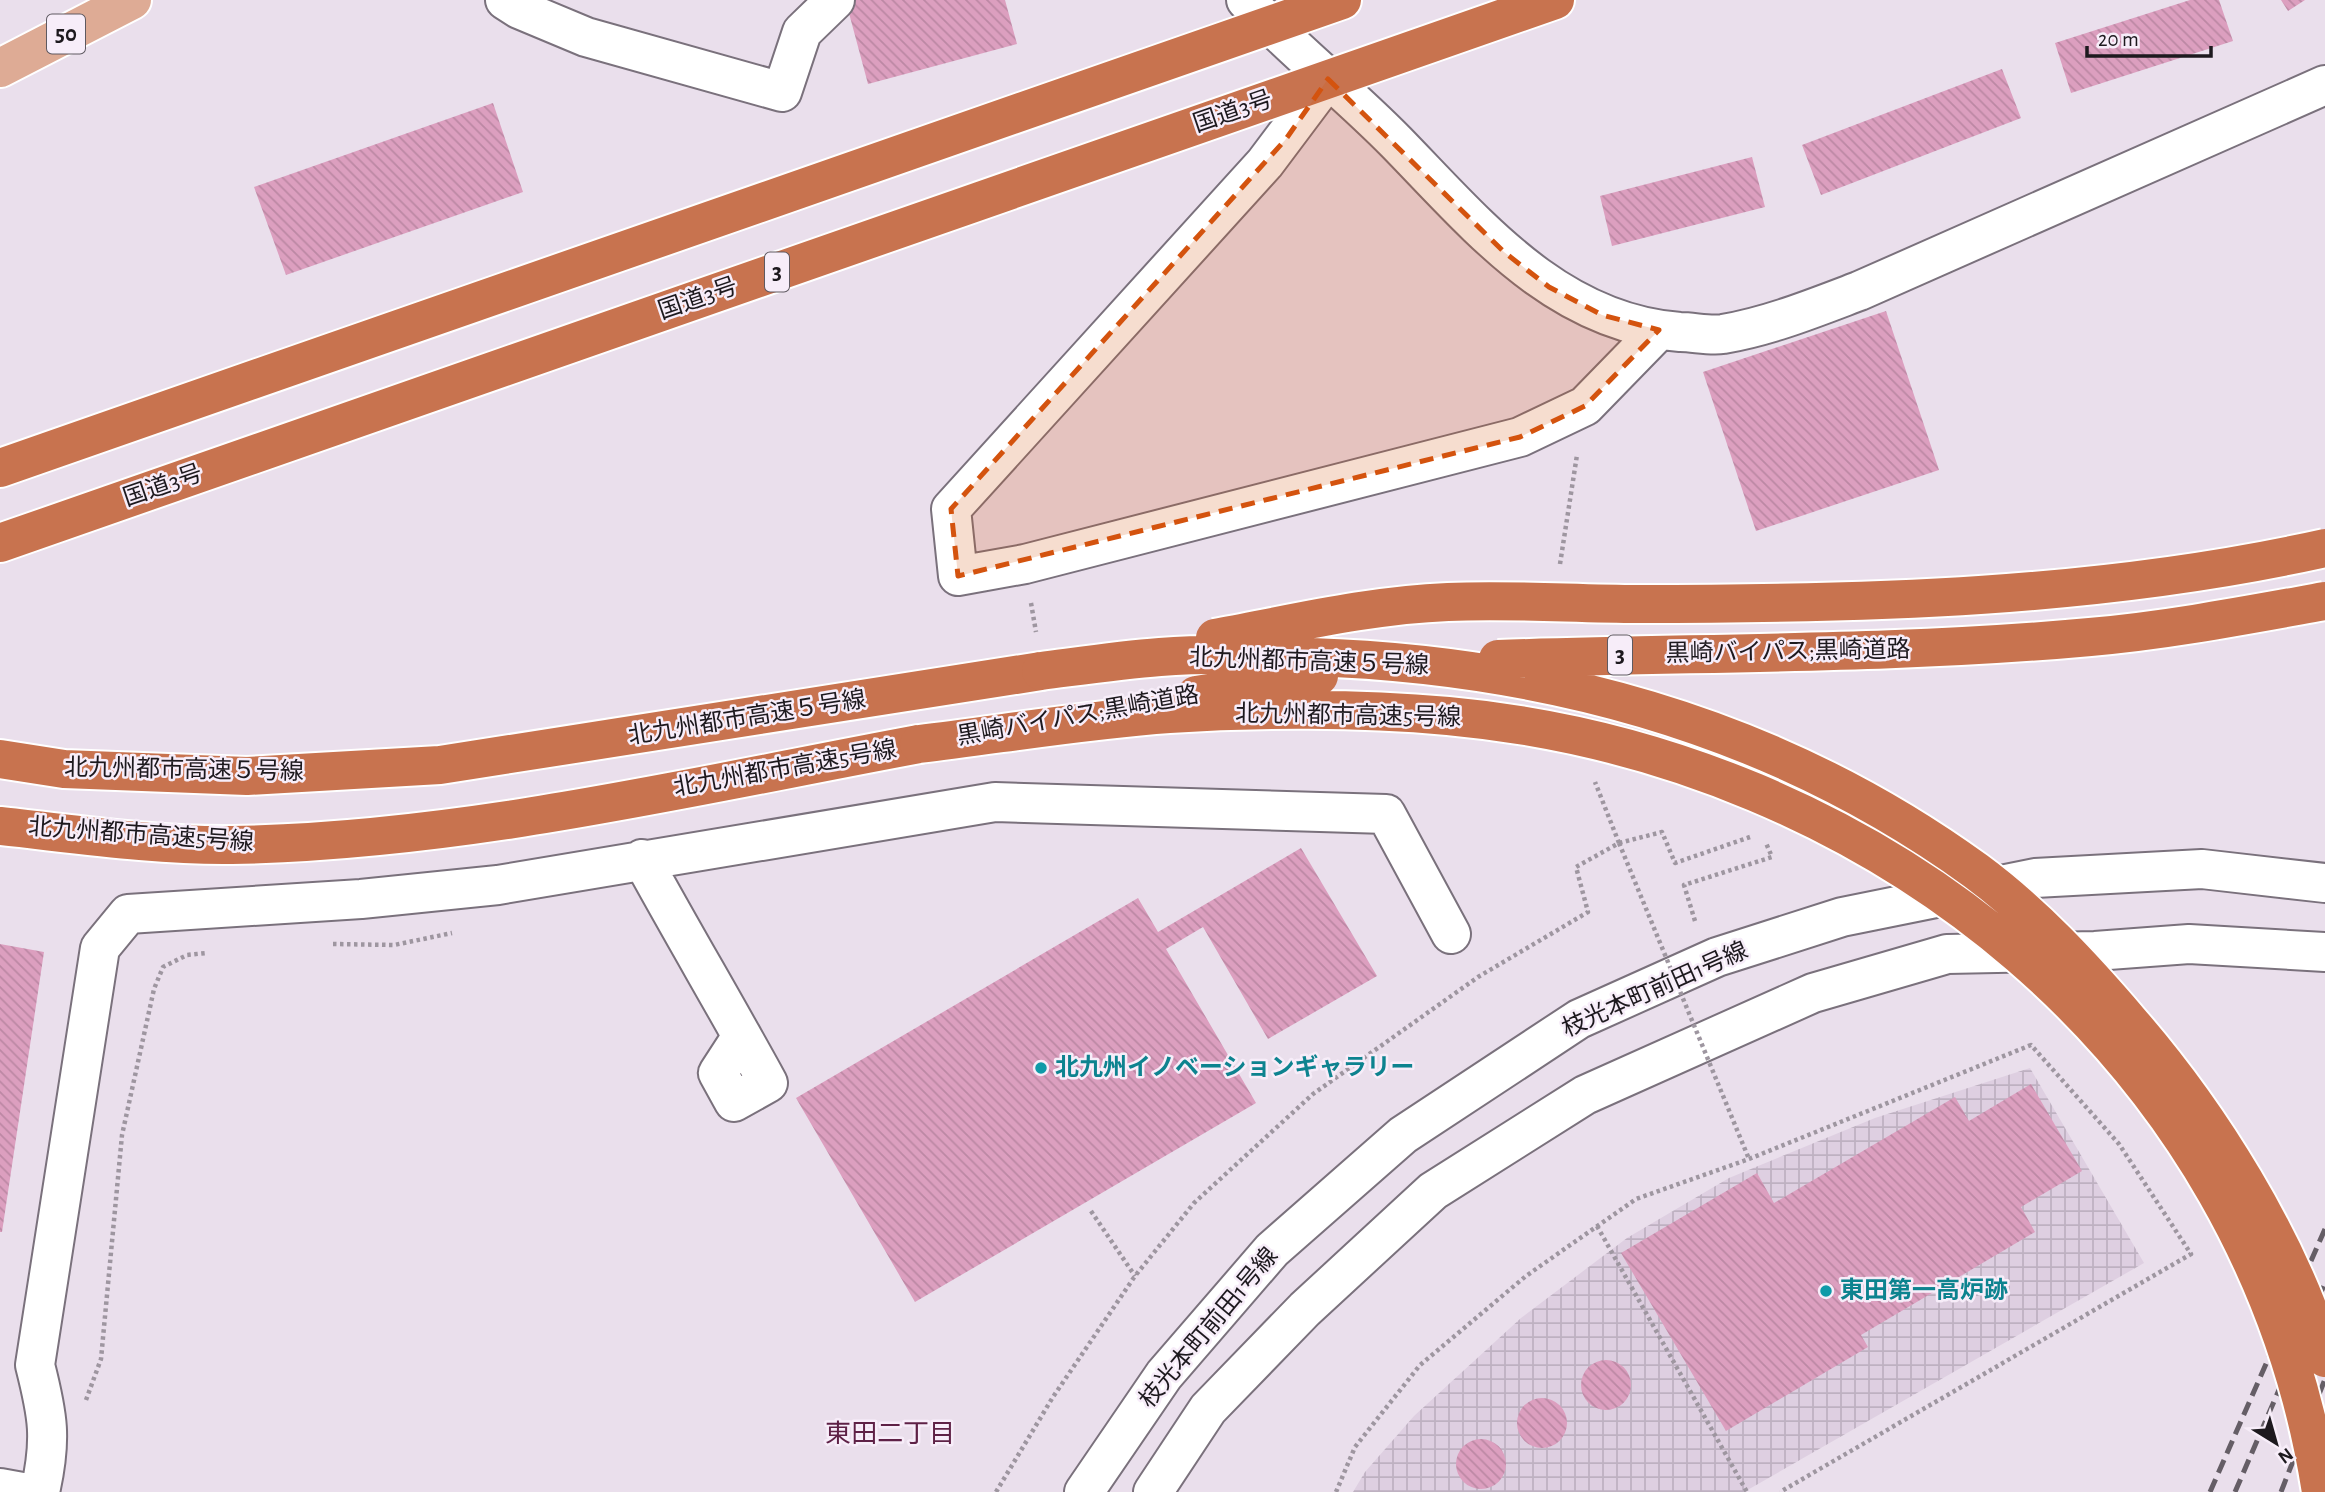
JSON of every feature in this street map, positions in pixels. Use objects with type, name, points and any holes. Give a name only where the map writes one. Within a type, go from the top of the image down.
[{"type":"highway","points":[[0,468],[1258,13],[1342,0]]},
{"type":"highway","name":"国道3号","points":[[0,543],[1555,0]]},
{"type":"highway","name":"黒崎バイパス;黒崎道路","points":[[1039,657],[1447,602],[1819,602],[1983,594],[2141,580],[2325,548]]},
{"type":"highway","name":"黒崎バイパス;黒崎道路","points":[[919,744],[1275,681],[1444,661],[1857,652],[2025,642],[2202,624],[2325,601]]},
{"type":"highway","name":"北九州都市高速５号線","points":[[0,759],[64,769],[247,776],[440,765],[1039,657],[1392,660],[1519,678],[1633,703],[1733,737],[1828,780],[1979,873],[2050,935],[2160,1056],[2225,1148],[2272,1231],[2325,1358]]},
{"type":"highway","name":"北九州都市高速5号線","points":[[0,826],[80,835],[231,845],[375,836],[557,811],[919,744],[1169,714],[1339,711],[1447,716],[1547,729],[1646,752],[1738,783],[1828,824],[1914,874],[1993,931],[2070,1001],[2136,1074],[2197,1162],[2250,1255],[2289,1349],[2313,1440],[2321,1492]]},
{"type":"main road","name":"50","points":[[0,68],[132,0]]},
{"type":"street","points":[[505,0],[519,9],[586,37],[782,92],[802,32],[835,0]]},
{"type":"street","points":[[1258,13],[1367,112],[1504,252],[1549,287],[1602,315],[1659,330],[1720,334],[1788,318],[1859,291],[2325,85]]},
{"type":"street","points":[[1328,79],[1265,163],[951,509],[958,576],[1024,564],[1520,437],[1585,406],[1659,330]]},
{"type":"street","points":[[40,1492],[46,1464],[49,1418],[35,1365],[100,948],[128,914],[361,899],[498,885],[995,802],[1386,814],[1451,934]]},
{"type":"street","points":[[642,859],[743,1036]]},
{"type":"street","name":"枝光本町前田1号線","points":[[1084,1492],[1164,1375],[1272,1250],[1403,1135],[1579,1019],[1717,957],[1842,918],[2035,878],[2202,869],[2325,883]]},
{"type":"street","points":[[1153,1492],[1208,1409],[1305,1308],[1433,1191],[1585,1095],[1814,993],[1947,954],[2095,951],[2189,944],[2325,952]]},
{"type":"street","points":[[0,1488],[22,1492]]},
{"type":"path","points":[[1559,566],[1585,406]]},
{"type":"path","points":[[1024,564],[1039,657]]},
{"type":"path","points":[[1591,774],[1749,1159]]},
{"type":"path","points":[[996,1492],[1053,1397],[1135,1276],[1194,1203],[1313,1094],[1478,976],[1588,912],[1576,867],[1619,843],[1662,832],[1675,863],[1761,833],[1772,857],[1684,885],[1695,921]]},
{"type":"path","points":[[319,944],[394,946],[458,932]]},
{"type":"path","points":[[49,1418],[82,1410],[101,1359],[122,1135],[154,989],[163,967],[187,955],[214,952]]},
{"type":"path","points":[[1336,1492],[1354,1447],[1420,1365],[1526,1276],[1636,1199],[1749,1159],[2031,1045],[2119,1143],[2190,1254],[1780,1492]]},
{"type":"path","points":[[1091,1211],[1135,1276]]},
{"type":"path","points":[[1597,1226],[1746,1492]]},
{"type":"highlighted area","points":[[1328,79],[1504,252],[1549,287],[1602,315],[1659,330],[1585,406],[1520,437],[958,576],[951,509],[1286,139]]},
{"type":"shaded area","name":"東田第一高炉跡","points":[[2030,1068],[2144,1263],[1744,1492],[1353,1492],[1365,1472],[1414,1416],[1521,1318],[1627,1238],[1729,1178],[1875,1118]]},
{"type":"building","points":[[1005,0],[1017,44],[868,84],[846,2]]},
{"type":"building","points":[[2190,0],[2219,0],[2233,41],[2071,93],[2055,43]]},
{"type":"building","points":[[2281,0],[2305,0],[2288,11]]},
{"type":"building","points":[[2002,69],[2021,118],[1821,195],[1802,145]]},
{"type":"building","points":[[493,103],[523,192],[286,275],[254,187]]},
{"type":"building","points":[[1752,157],[1765,207],[1612,246],[1600,196]]},
{"type":"building","points":[[1886,311],[1939,470],[1756,531],[1703,372]]},
{"type":"building","name":"北九州イノベーションギャラリー","points":[[1301,848],[1377,976],[1268,1039],[1203,927],[1166,949],[1256,1103],[915,1302],[796,1098],[1138,898],[1158,932]]},
{"type":"building","points":[[0,944],[44,952],[2,1232],[0,1232]]},
{"type":"building","points":[[2031,1084],[2082,1171],[2021,1207],[2035,1232],[1861,1335],[1868,1347],[1726,1431],[1621,1253],[1757,1173],[1774,1203],[1955,1097],[1969,1121]]},
{"type":"building","points":[[1606,1360],[1624,1367],[1631,1385],[1624,1403],[1606,1410],[1588,1403],[1581,1385],[1588,1367]]},
{"type":"building","points":[[1542,1398],[1560,1405],[1567,1423],[1560,1441],[1542,1448],[1524,1441],[1517,1423],[1524,1405]]},
{"type":"building","points":[[1481,1439],[1499,1446],[1506,1464],[1499,1482],[1481,1489],[1463,1482],[1456,1464],[1463,1446]]},
{"type":"railway","points":[[2210,1492],[2325,1229]]},
{"type":"railway","points":[[2235,1492],[2325,1283]]},
{"type":"railway","points":[[2281,1492],[2325,1379]]},
{"type":"railway","points":[[2304,1492],[2325,1437]]},
{"type":"place","name":"北九州イノベーションギャラリー","points":[[1041,1068]]},
{"type":"place","name":"東田第一高炉跡","points":[[1826,1291]]},
{"type":"district","name":"東田二丁目","points":[[890,1434]]}]
